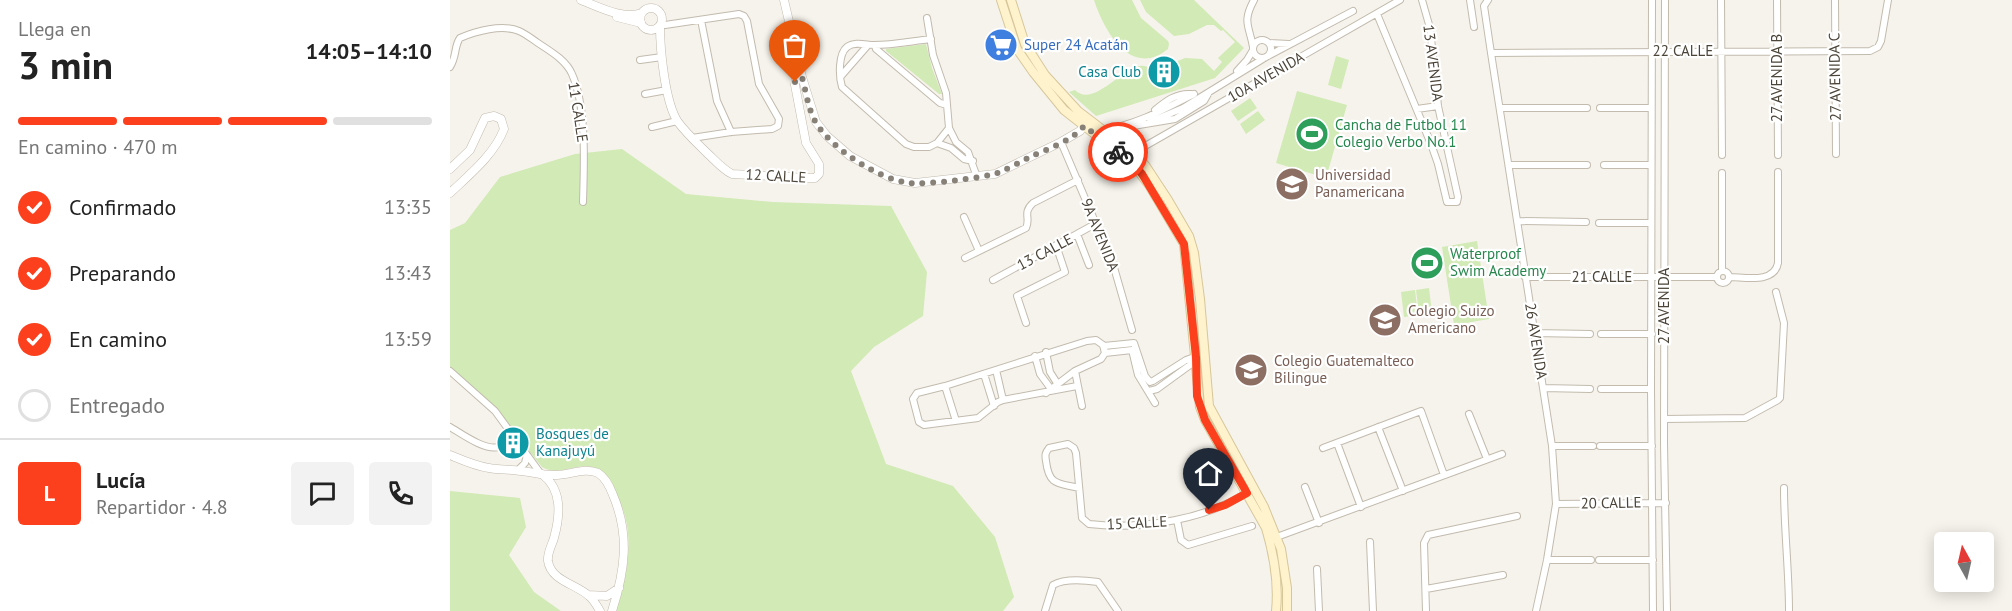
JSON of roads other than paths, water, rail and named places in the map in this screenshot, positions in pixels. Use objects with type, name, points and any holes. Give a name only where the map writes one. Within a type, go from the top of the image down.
[{"type":"main road","points":[[1001,0],[1014,41],[1023,58],[1053,98],[1064,110],[1101,129],[1129,151],[1155,179],[1185,227],[1192,244],[1200,299],[1197,396],[1203,415],[1250,490],[1284,560],[1287,611]]},
{"type":"main road","points":[[1011,0],[1025,44],[1037,64],[1086,123],[1133,164],[1149,185],[1184,244],[1197,357]]},
{"type":"main road","points":[[1273,539],[1276,611]]},
{"type":"street","points":[[581,0],[609,11],[632,16],[652,8],[658,11]]},
{"type":"street","points":[[641,23],[650,0]]},
{"type":"street","points":[[657,0],[662,20],[661,53]]},
{"type":"street","points":[[784,0],[802,77],[816,122],[827,136],[853,158],[890,177],[907,183],[977,177],[1000,172],[1077,133],[1086,123]]},
{"type":"street","points":[[1254,0],[1248,11],[1247,27],[1257,57],[1267,57]]},
{"type":"street","name":"10A AVENIDA","points":[[1129,151],[1400,0]]},
{"type":"street","name":"13 AVENIDA","points":[[1377,14],[1438,164],[1446,200],[1450,203],[1457,201],[1438,106],[1430,28],[1422,0]]},
{"type":"street","points":[[1470,0],[1474,27]]},
{"type":"street","name":"26 AVENIDA","points":[[1488,0],[1484,6],[1552,446],[1556,504],[1536,611]]},
{"type":"street","name":"27 AVENIDA","points":[[1652,0],[1653,611]]},
{"type":"street","name":"27 AVENIDA","points":[[1665,0],[1664,419],[1667,611]]},
{"type":"street","points":[[1721,0],[1722,155]]},
{"type":"street","name":"27 AVENIDA B","points":[[1777,0],[1778,155]]},
{"type":"street","name":"27 AVENIDA C","points":[[1835,0],[1836,154]]},
{"type":"street","name":"22 CALLE","points":[[1491,52],[1868,51],[1875,49],[1881,41],[1888,0]]},
{"type":"street","points":[[609,11],[622,19],[641,23],[644,28],[651,30],[655,35],[677,121],[693,138],[772,129],[778,126],[779,119],[759,84],[746,19],[739,14],[662,25],[651,30]]},
{"type":"street","points":[[1101,129],[1176,111],[1233,76],[1353,11]]},
{"type":"street","points":[[927,18],[933,55],[946,93],[949,128],[956,142],[968,152],[977,177]]},
{"type":"street","points":[[701,20],[717,101],[730,132]]},
{"type":"street","points":[[1247,27],[1266,41],[1271,51],[1267,57]]},
{"type":"street","name":"11 CALLE","points":[[450,66],[456,55],[460,38],[504,28],[527,35],[565,64],[572,73],[581,115],[585,159],[583,202]]},
{"type":"street","points":[[931,39],[871,45],[852,44],[844,50],[840,78],[842,87],[906,144],[922,148],[937,143],[949,128]]},
{"type":"street","points":[[1233,76],[1248,60],[1256,42],[1293,44]]},
{"type":"street","points":[[840,78],[871,45]]},
{"type":"street","points":[[871,45],[940,103],[947,105]]},
{"type":"street","points":[[640,60],[661,53]]},
{"type":"street","name":"12 CALLE","points":[[693,138],[732,174],[815,178],[819,175],[820,165],[806,143],[795,85],[796,80],[802,77]]},
{"type":"street","points":[[645,94],[668,90]]},
{"type":"street","points":[[1129,151],[1126,135],[1130,128],[1194,94],[1209,92]]},
{"type":"street","points":[[1417,110],[1438,106]]},
{"type":"street","points":[[1500,108],[1587,108]]},
{"type":"street","points":[[1600,108],[1651,108]]},
{"type":"street","points":[[450,169],[470,150],[485,119],[490,116],[502,121],[504,128],[498,140],[477,167],[450,193]]},
{"type":"street","points":[[652,127],[677,121]]},
{"type":"street","points":[[951,148],[956,142]]},
{"type":"street","name":"9A AVENIDA","points":[[1061,142],[1113,264],[1132,330]]},
{"type":"street","points":[[937,143],[951,148],[964,159],[973,161]]},
{"type":"street","points":[[1509,165],[1587,165]]},
{"type":"street","points":[[1604,165],[1651,165]]},
{"type":"street","points":[[1722,270],[1729,276],[1767,277],[1775,272],[1778,263],[1778,172]]},
{"type":"street","points":[[1722,173],[1722,270]]},
{"type":"street","points":[[964,258],[1026,228],[1026,211],[1033,203],[1078,180]]},
{"type":"street","points":[[963,217],[979,251]]},
{"type":"street","points":[[1517,221],[1586,222]]},
{"type":"street","name":"13 CALLE","points":[[993,280],[1097,223]]},
{"type":"street","points":[[1599,223],[1651,223]]},
{"type":"street","points":[[1077,234],[1089,265]]},
{"type":"street","points":[[1026,323],[1017,296],[1065,272],[1056,245]]},
{"type":"street","points":[[1716,277],[1717,273],[1722,270]]},
{"type":"street","name":"21 CALLE","points":[[1525,277],[1716,277],[1719,282],[1724,283],[1728,281],[1729,276]]},
{"type":"street","points":[[1664,419],[1745,418],[1780,398],[1784,322],[1776,292]]},
{"type":"street","points":[[1534,333],[1590,334]]},
{"type":"street","points":[[1601,334],[1652,334]]},
{"type":"street","points":[[1077,386],[1004,400],[981,417],[924,425],[919,422],[913,399],[917,393],[1090,340],[1098,341],[1104,350]]},
{"type":"street","points":[[1104,350],[1132,342],[1136,345],[1145,379],[1155,403]]},
{"type":"street","points":[[1104,350],[1132,350],[1145,379]]},
{"type":"street","points":[[1048,391],[1075,371],[1101,359],[1104,350]]},
{"type":"street","points":[[1046,352],[1050,372],[1057,383]]},
{"type":"street","points":[[1035,356],[1048,391]]},
{"type":"street","points":[[1145,379],[1153,381],[1186,360],[1197,357]]},
{"type":"street","points":[[1149,391],[1158,389],[1197,357]]},
{"type":"street","points":[[996,370],[1004,400]]},
{"type":"street","points":[[450,371],[495,411],[541,474],[551,481],[557,497],[558,515],[548,555],[549,562],[554,573],[588,595],[600,611]]},
{"type":"street","points":[[1075,371],[1082,406]]},
{"type":"street","points":[[984,374],[994,406]]},
{"type":"street","points":[[450,377],[459,378]]},
{"type":"street","points":[[945,386],[956,422]]},
{"type":"street","points":[[1544,388],[1590,388]]},
{"type":"street","points":[[1601,389],[1651,389]]},
{"type":"street","points":[[1323,448],[1421,411],[1444,475]]},
{"type":"street","points":[[1469,414],[1487,459]]},
{"type":"street","points":[[1378,427],[1403,491]]},
{"type":"street","points":[[450,428],[474,441],[496,448],[503,445],[513,435]]},
{"type":"street","points":[[1337,443],[1361,507]]},
{"type":"street","name":"15 CALLE","points":[[1079,488],[1056,483],[1049,477],[1045,455],[1049,448],[1068,444],[1074,448],[1076,453],[1082,518],[1089,524],[1116,526],[1177,520],[1225,505],[1250,490]]},
{"type":"street","points":[[1552,446],[1652,446]]},
{"type":"street","points":[[518,470],[526,461],[527,454]]},
{"type":"street","points":[[1273,539],[1502,454]]},
{"type":"street","points":[[450,455],[484,467],[560,476],[579,471],[592,472],[604,478],[610,487],[622,521],[624,535],[623,571],[612,611]]},
{"type":"street","points":[[554,488],[556,479],[560,476]]},
{"type":"street","points":[[1305,487],[1318,523]]},
{"type":"street","points":[[1784,488],[1784,533],[1789,582],[1789,611]]},
{"type":"street","name":"20 CALLE","points":[[1556,504],[1666,503]]},
{"type":"street","points":[[1426,611],[1424,543],[1428,535],[1517,516]]},
{"type":"street","points":[[1177,520],[1181,540],[1190,545],[1252,526]]},
{"type":"street","points":[[1370,543],[1372,611]]},
{"type":"street","points":[[1547,560],[1653,560]]},
{"type":"street","points":[[1317,569],[1319,611]]},
{"type":"street","points":[[1426,589],[1503,575]]},
{"type":"street","points":[[1045,611],[1053,585],[1089,581],[1098,582],[1118,611]]},
{"type":"street","points":[[588,595],[607,596],[619,588]]},
{"type":"place","name":"Super 24 Acatán","points":[[1001,45]]},
{"type":"place","name":"Casa Club","points":[[1164,72]]},
{"type":"place","name":"Cancha de Futbol 11 Colegio Verbo No.1","points":[[1312,134]]},
{"type":"place","name":"Universidad Panamericana","points":[[1292,184]]},
{"type":"place","name":"Waterproof Swim Academy","points":[[1427,263]]},
{"type":"place","name":"Colegio Suizo Americano","points":[[1385,320]]},
{"type":"place","name":"Colegio Guatemalteco Bilingue","points":[[1251,370]]},
{"type":"place","name":"Bosques de Kanajuyú","points":[[513,443]]}]
